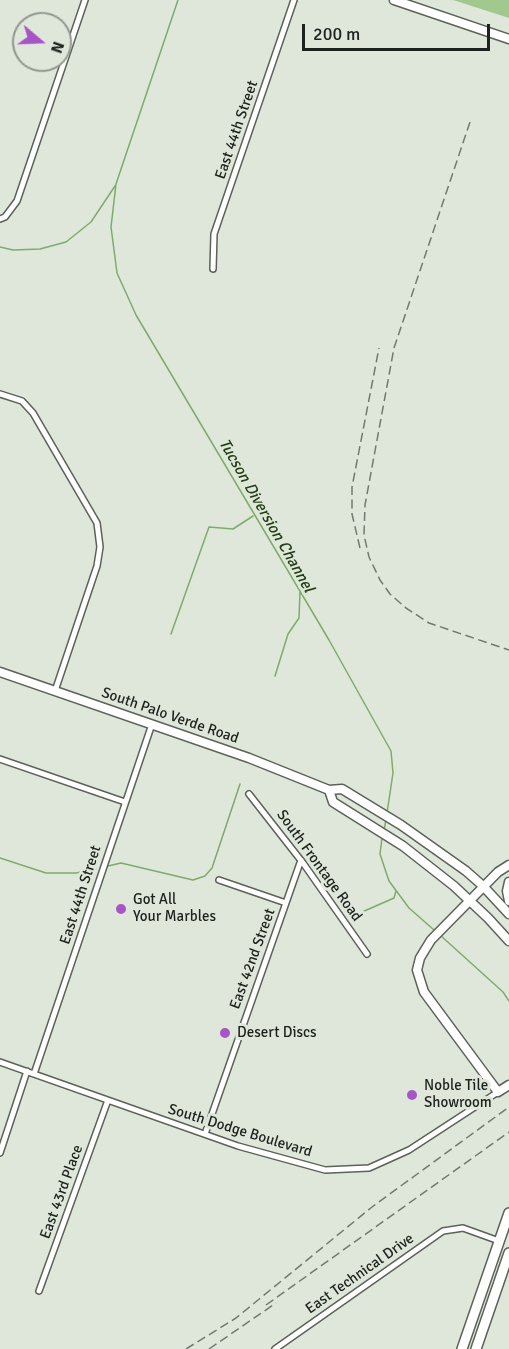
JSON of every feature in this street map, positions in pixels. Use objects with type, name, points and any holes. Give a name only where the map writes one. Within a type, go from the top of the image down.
[{"type":"main road","points":[[394,0],[509,39]]},
{"type":"main road","name":"South Palo Verde Road","points":[[0,672],[281,770],[329,790],[342,789],[401,825],[466,871],[509,914]]},
{"type":"main road","name":"South Palo Verde Road","points":[[329,790],[333,802],[403,846],[470,900],[509,941]]},
{"type":"main road","points":[[509,865],[483,886],[431,940],[420,958],[417,970],[424,992],[498,1092],[509,1085]]},
{"type":"main road","points":[[509,882],[507,891],[509,901]]},
{"type":"main road","points":[[462,1349],[509,1213]]},
{"type":"main road","points":[[509,1229],[509,1237]]},
{"type":"main road","points":[[478,1349],[509,1253]]},
{"type":"main road","points":[[456,1349],[482,1292]]},
{"type":"street","points":[[2,218],[17,201],[85,0]]},
{"type":"street","name":"East 44th Street","points":[[213,269],[214,234],[294,0]]},
{"type":"street","points":[[0,394],[22,401],[33,413],[97,523],[99,547],[97,566],[55,691]]},
{"type":"street","name":"East 44th Street","points":[[34,1074],[152,724]]},
{"type":"street","points":[[0,759],[125,801]]},
{"type":"street","name":"South Frontage Road","points":[[249,794],[301,860],[367,954]]},
{"type":"street","name":"East 42nd Street","points":[[205,1134],[301,860]]},
{"type":"street","points":[[219,880],[286,903]]},
{"type":"street","name":"South Dodge Boulevard","points":[[0,1062],[265,1154],[325,1170],[369,1167],[409,1150],[498,1092]]},
{"type":"street","points":[[0,1154],[27,1071]]},
{"type":"street","name":"East 43rd Place","points":[[39,1291],[108,1100]]},
{"type":"street","name":"East Technical Drive","points":[[275,1349],[443,1231],[463,1228],[499,1241]]},
{"type":"green space","points":[[453,0],[509,0],[509,18]]},
{"type":"waterway","name":"Tucson Diversion Channel","points":[[178,0],[116,184],[111,227],[117,273],[136,315],[329,640],[391,751],[393,773],[387,813]]},
{"type":"waterway","points":[[0,247],[13,250],[40,249],[66,242],[91,222],[115,186]]},
{"type":"waterway","points":[[171,634],[209,527],[233,529],[253,516]]},
{"type":"waterway","points":[[275,676],[288,634],[299,618],[300,592]]},
{"type":"waterway","points":[[108,866],[121,863],[193,880],[205,876],[212,868],[240,784]]},
{"type":"waterway","name":"Tucson Diversion Channel","points":[[384,830],[386,820]]},
{"type":"waterway","name":"Tucson Diversion Channel","points":[[382,838],[380,854],[389,881],[409,908],[434,930]]},
{"type":"waterway","points":[[0,858],[46,873],[76,873],[96,869]]},
{"type":"waterway","points":[[353,916],[394,898],[396,891]]},
{"type":"waterway","name":"Tucson Diversion Channel","points":[[440,935],[503,992],[509,1001]]},
{"type":"railway","points":[[470,122],[394,348],[365,505],[364,535],[369,557],[380,580],[390,594],[406,608],[429,623],[509,650]]},
{"type":"railway","points":[[360,548],[352,514],[352,487],[379,348]]},
{"type":"railway","points":[[186,1349],[236,1318],[372,1207],[509,1107]]},
{"type":"railway","points":[[266,1305],[509,1132]]},
{"type":"railway","points":[[209,1349],[276,1303]]},
{"type":"place","name":"Got All Your Marbles","points":[[121,909]]},
{"type":"place","name":"Desert Discs","points":[[225,1033]]},
{"type":"place","name":"Noble Tile Showroom","points":[[412,1095]]}]
